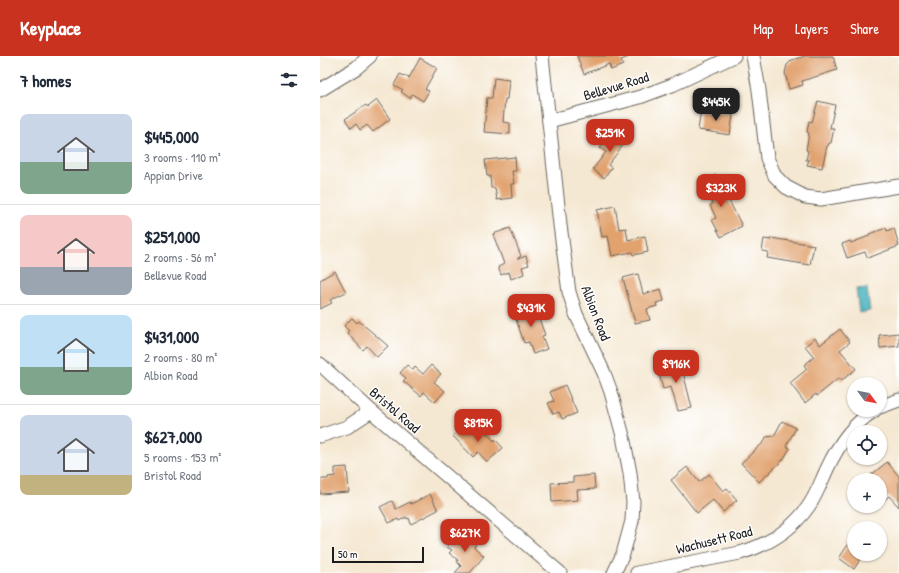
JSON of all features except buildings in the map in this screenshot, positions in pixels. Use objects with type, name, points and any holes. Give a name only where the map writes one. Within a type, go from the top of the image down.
[{"type":"street","points":[[320,90],[356,68],[370,56]]},
{"type":"street","name":"Albion Road","points":[[542,56],[560,225],[569,292],[576,314],[604,373],[611,392],[623,436],[630,473],[633,502],[632,521],[617,573]]},
{"type":"street","name":"Bellevue Road","points":[[549,121],[640,97],[672,85],[734,56]]},
{"type":"street","points":[[753,56],[759,90],[767,158],[775,176],[786,187],[805,196],[822,199],[899,186]]},
{"type":"street","name":"Bristol Road","points":[[320,364],[371,411],[560,573]]},
{"type":"street","points":[[887,404],[899,400]]},
{"type":"street","points":[[320,436],[347,427],[371,411]]},
{"type":"street","name":"Wachusett Road","points":[[637,573],[740,553],[754,549],[776,537],[794,523],[808,507],[832,459],[845,437],[857,423],[865,417]]},
{"type":"water","points":[[867,288],[870,311],[859,313],[856,289]]}]
